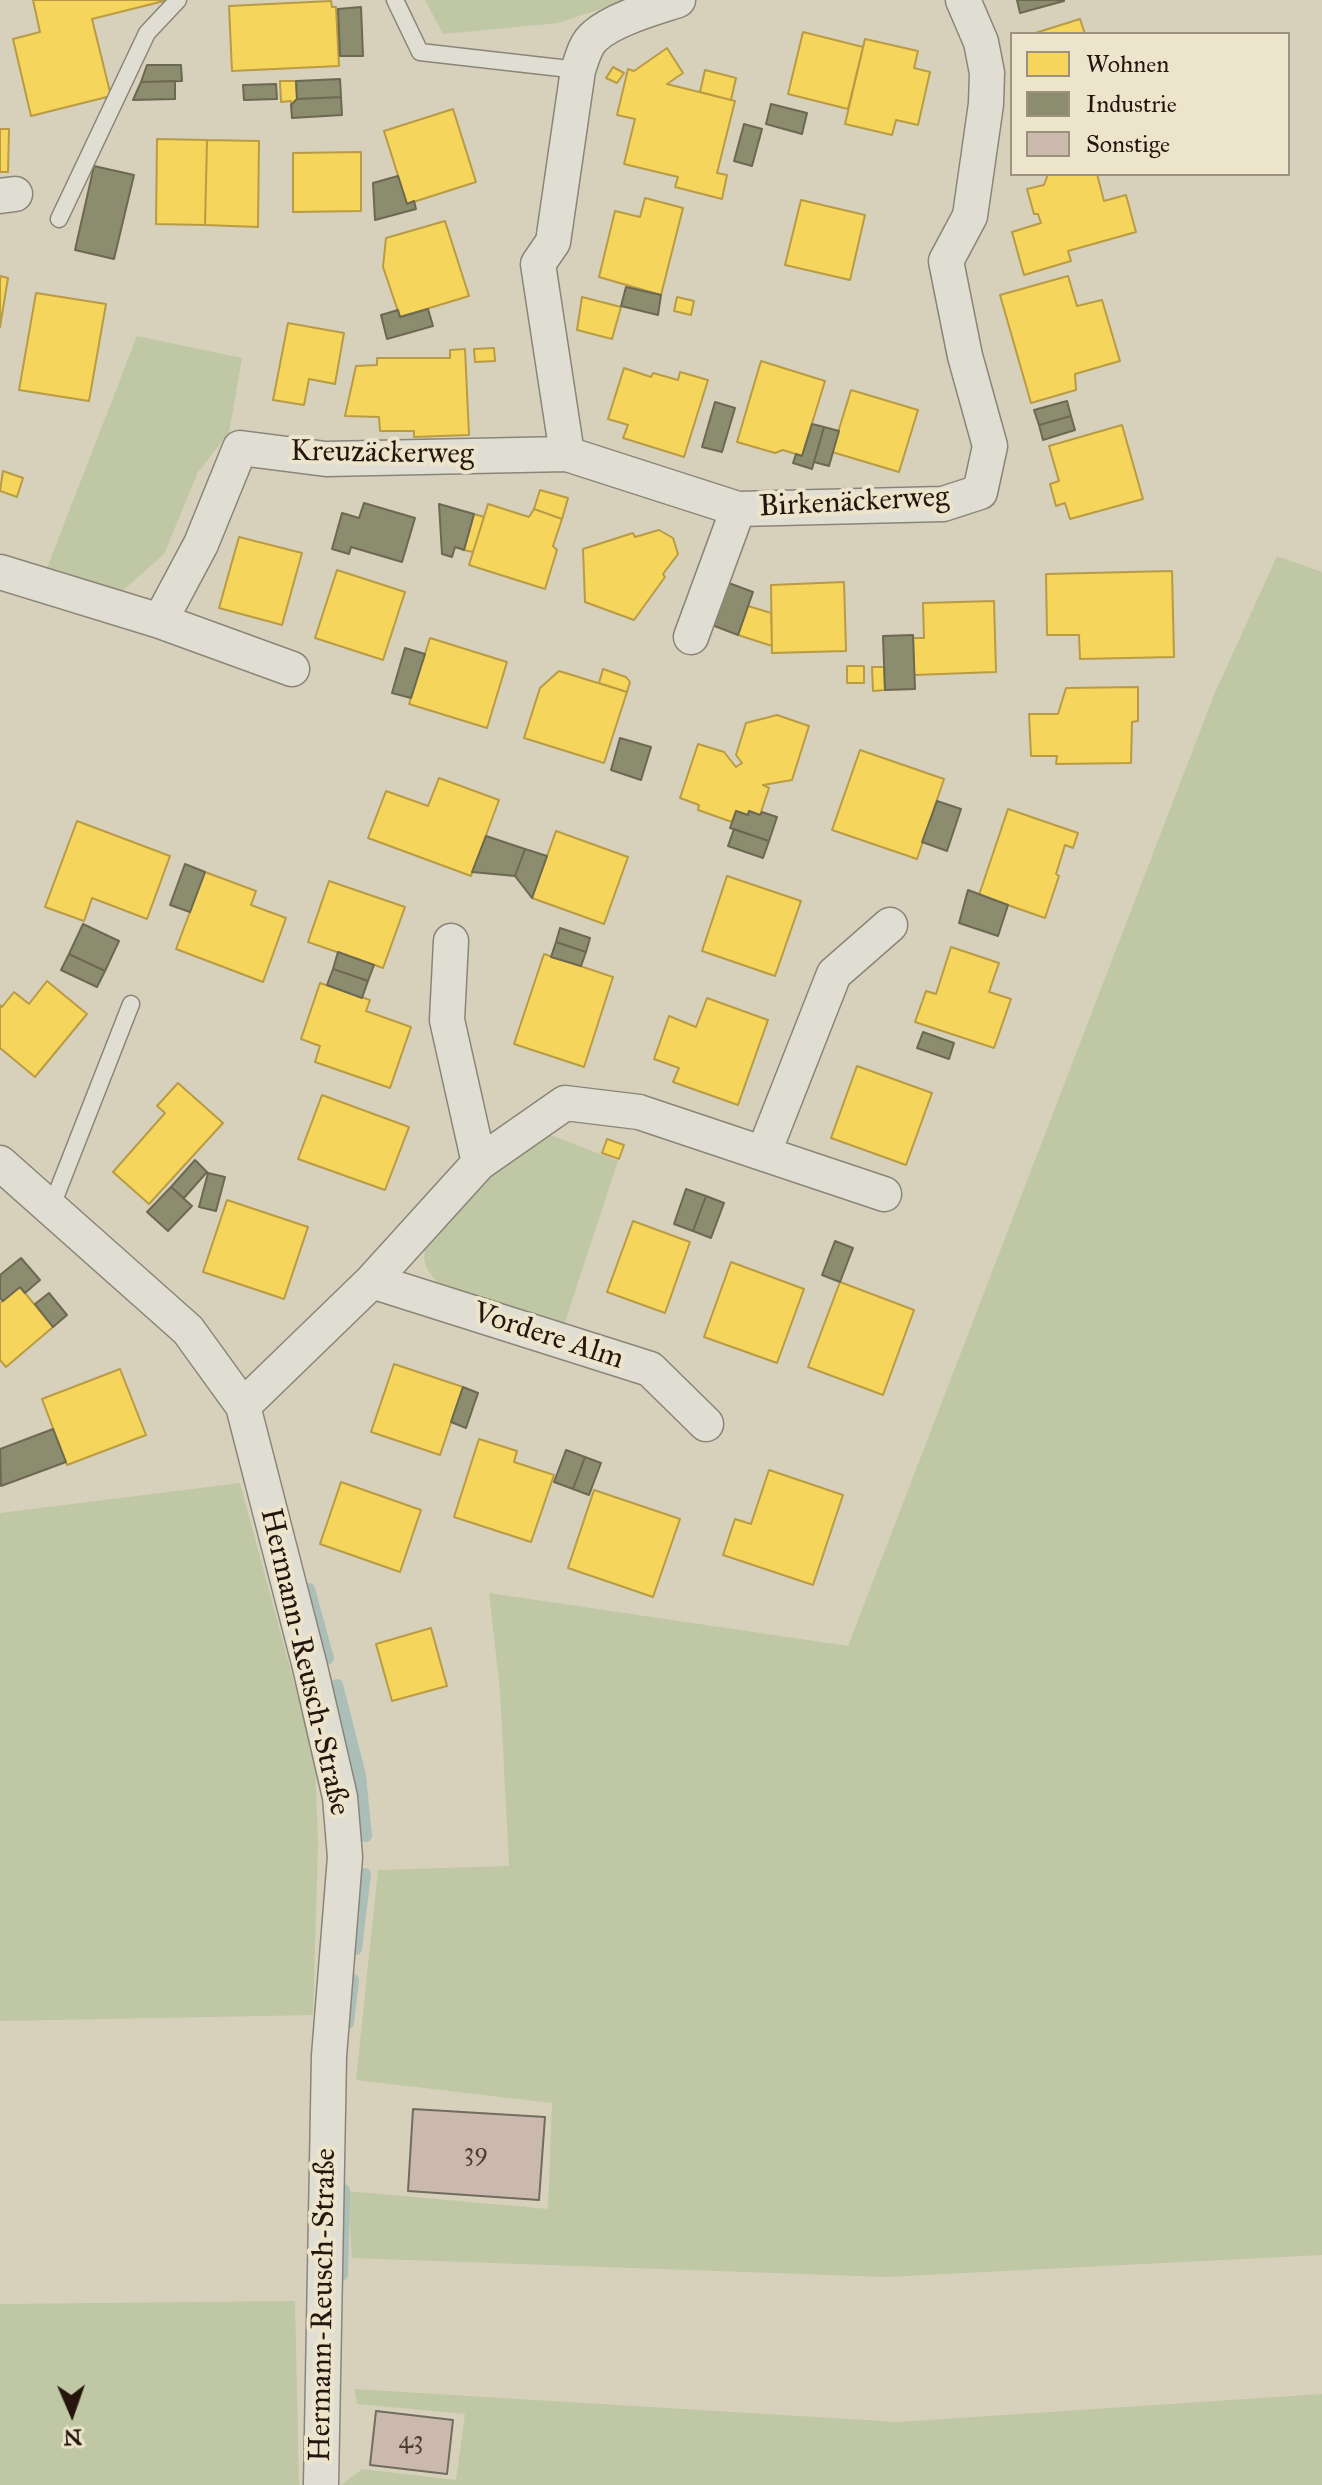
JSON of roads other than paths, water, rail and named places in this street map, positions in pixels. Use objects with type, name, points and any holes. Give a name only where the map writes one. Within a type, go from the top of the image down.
[{"type":"street","points":[[567,454],[542,358],[538,264],[553,242],[578,70],[583,53],[594,36],[634,14],[678,0]]},
{"type":"street","name":"Birkenäckerweg","points":[[691,637],[738,509],[946,509],[980,492],[990,446],[958,357],[946,261],[970,216],[986,104],[987,73],[981,42],[963,0]]},
{"type":"street","name":"Kreuzäckerweg","points":[[160,621],[201,544],[240,448],[326,459],[567,454],[738,509]]},
{"type":"street","points":[[0,572],[160,621],[292,669]]},
{"type":"street","points":[[764,1152],[834,974],[890,925]]},
{"type":"street","points":[[451,941],[447,1020],[479,1163]]},
{"type":"street","points":[[243,1406],[372,1281],[479,1163],[565,1103],[639,1112],[884,1194]]},
{"type":"street","name":"Hermann-Reusch-Straße","points":[[0,1163],[188,1330],[243,1406],[310,1667],[340,1797],[345,1857],[329,2056],[321,2485]]},
{"type":"street","name":"Vordere Alm","points":[[372,1281],[650,1369],[706,1424]]},
{"type":"lane","points":[[59,219],[147,33],[178,0]]},
{"type":"lane","points":[[395,0],[420,52],[578,70]]},
{"type":"lane","points":[[51,1208],[131,1004]]},
{"type":"waterway","points":[[309,1589],[328,1658]]},
{"type":"waterway","points":[[337,1685],[360,1775],[366,1836]]},
{"type":"waterway","points":[[356,1949],[365,1874]]},
{"type":"waterway","points":[[348,2023],[353,1980]]},
{"type":"waterway","points":[[342,2275],[344,2190]]}]
